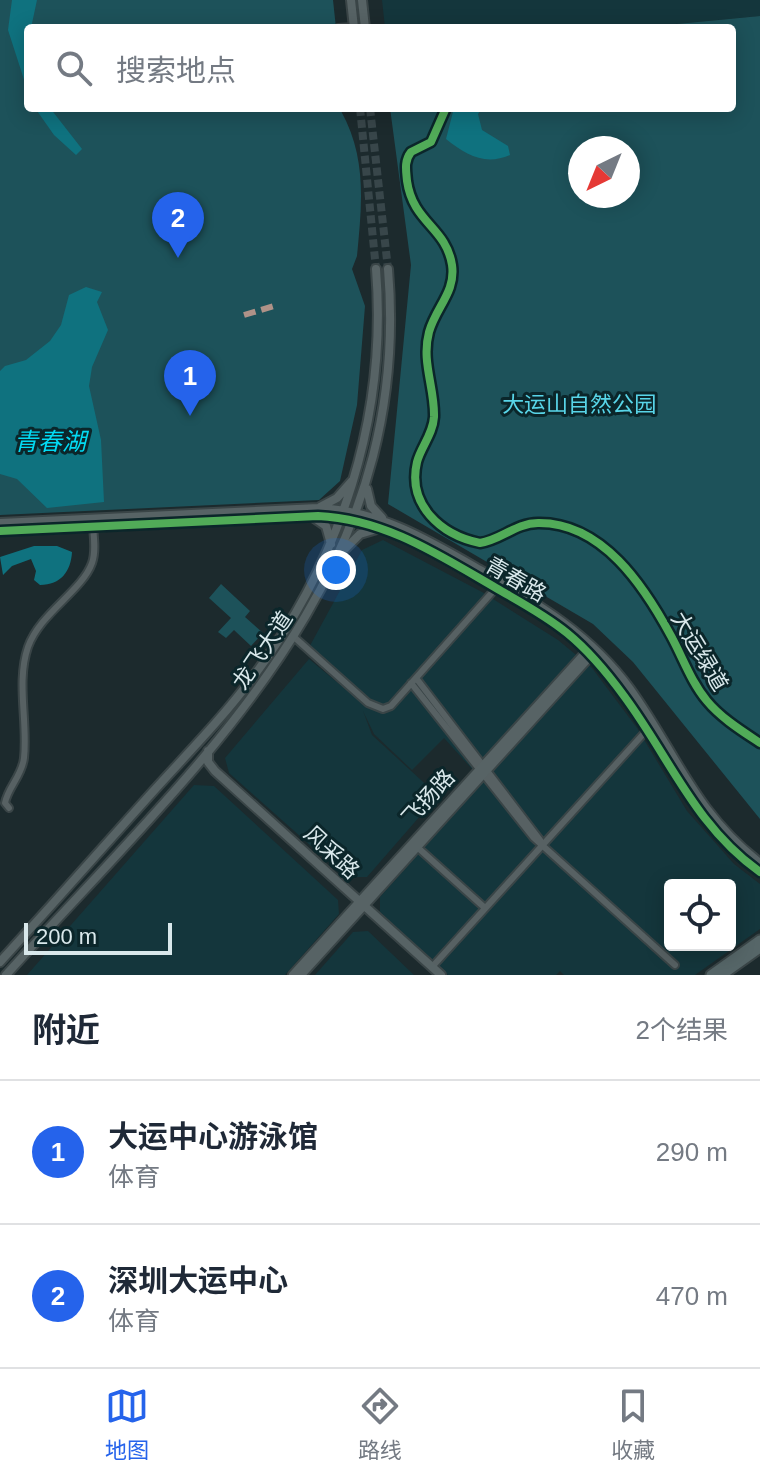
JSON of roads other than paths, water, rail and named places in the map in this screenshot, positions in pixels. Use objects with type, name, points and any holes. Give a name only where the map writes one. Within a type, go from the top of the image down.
[{"type":"main road","points":[[711,975],[760,940]]},
{"type":"main road","points":[[722,975],[760,948]]},
{"type":"street","points":[[351,0],[354,24]]},
{"type":"street","points":[[362,0],[365,24]]},
{"type":"street","name":"龙飞大道","points":[[0,962],[247,684],[300,603],[332,544],[355,477],[378,351],[376,269]]},
{"type":"street","name":"龙飞大道","points":[[6,975],[252,698],[294,637],[340,555],[367,485],[389,378],[388,269]]},
{"type":"street","points":[[318,508],[337,498],[355,477]]},
{"type":"street","points":[[340,555],[360,534],[384,524],[371,506],[367,485]]},
{"type":"street","name":"青春路","points":[[0,523],[318,508],[421,536],[548,609],[592,651],[648,714],[705,809],[760,863]]},
{"type":"street","name":"青春路","points":[[0,531],[343,514]]},
{"type":"street","points":[[308,516],[326,526],[332,544]]},
{"type":"street","name":"青春路","points":[[384,524],[555,624],[592,651],[647,730],[702,819],[760,872]]},
{"type":"street","points":[[5,806],[24,756],[24,671],[29,645],[45,618],[89,569],[94,550],[93,527]]},
{"type":"street","points":[[294,637],[375,708],[391,706],[496,588]]},
{"type":"street","name":"飞扬路","points":[[301,975],[359,905],[592,651]]},
{"type":"street","points":[[414,681],[543,845],[675,965]]},
{"type":"street","points":[[432,971],[647,730]]},
{"type":"street","name":"风采路","points":[[208,751],[212,768],[359,905]]},
{"type":"street","name":"风采路","points":[[192,769],[211,774],[432,971],[441,975]]},
{"type":"street","name":"飞扬路","points":[[293,975],[416,846],[482,769]]},
{"type":"street","points":[[416,846],[485,908]]},
{"type":"water","points":[[12,0],[37,0],[32,24],[24,24],[24,80],[8,30]]},
{"type":"water","points":[[38,112],[53,112],[82,149],[76,155],[54,135]]},
{"type":"water","points":[[453,112],[479,112],[482,130],[508,146],[510,155],[492,159],[476,157],[446,139]]},
{"type":"water","name":"青春湖","points":[[86,287],[102,292],[97,302],[108,330],[92,367],[89,386],[101,440],[104,502],[47,508],[17,479],[0,474],[0,371],[5,366],[26,360],[50,341],[61,325],[69,295]]},
{"type":"water","points":[[34,546],[57,546],[72,552],[64,576],[54,583],[40,585],[34,580],[36,571],[31,559],[12,566],[3,575],[0,557]]},
{"type":"tunnel","points":[[360,112],[376,269]]},
{"type":"tunnel","points":[[370,112],[388,269]]},
{"type":"place","name":"深圳大运中心","points":[[178,258]]},
{"type":"place","name":"大运中心游泳馆","points":[[190,416]]},
{"type":"park label","name":"大运山自然公园","points":[[579,404]]}]
